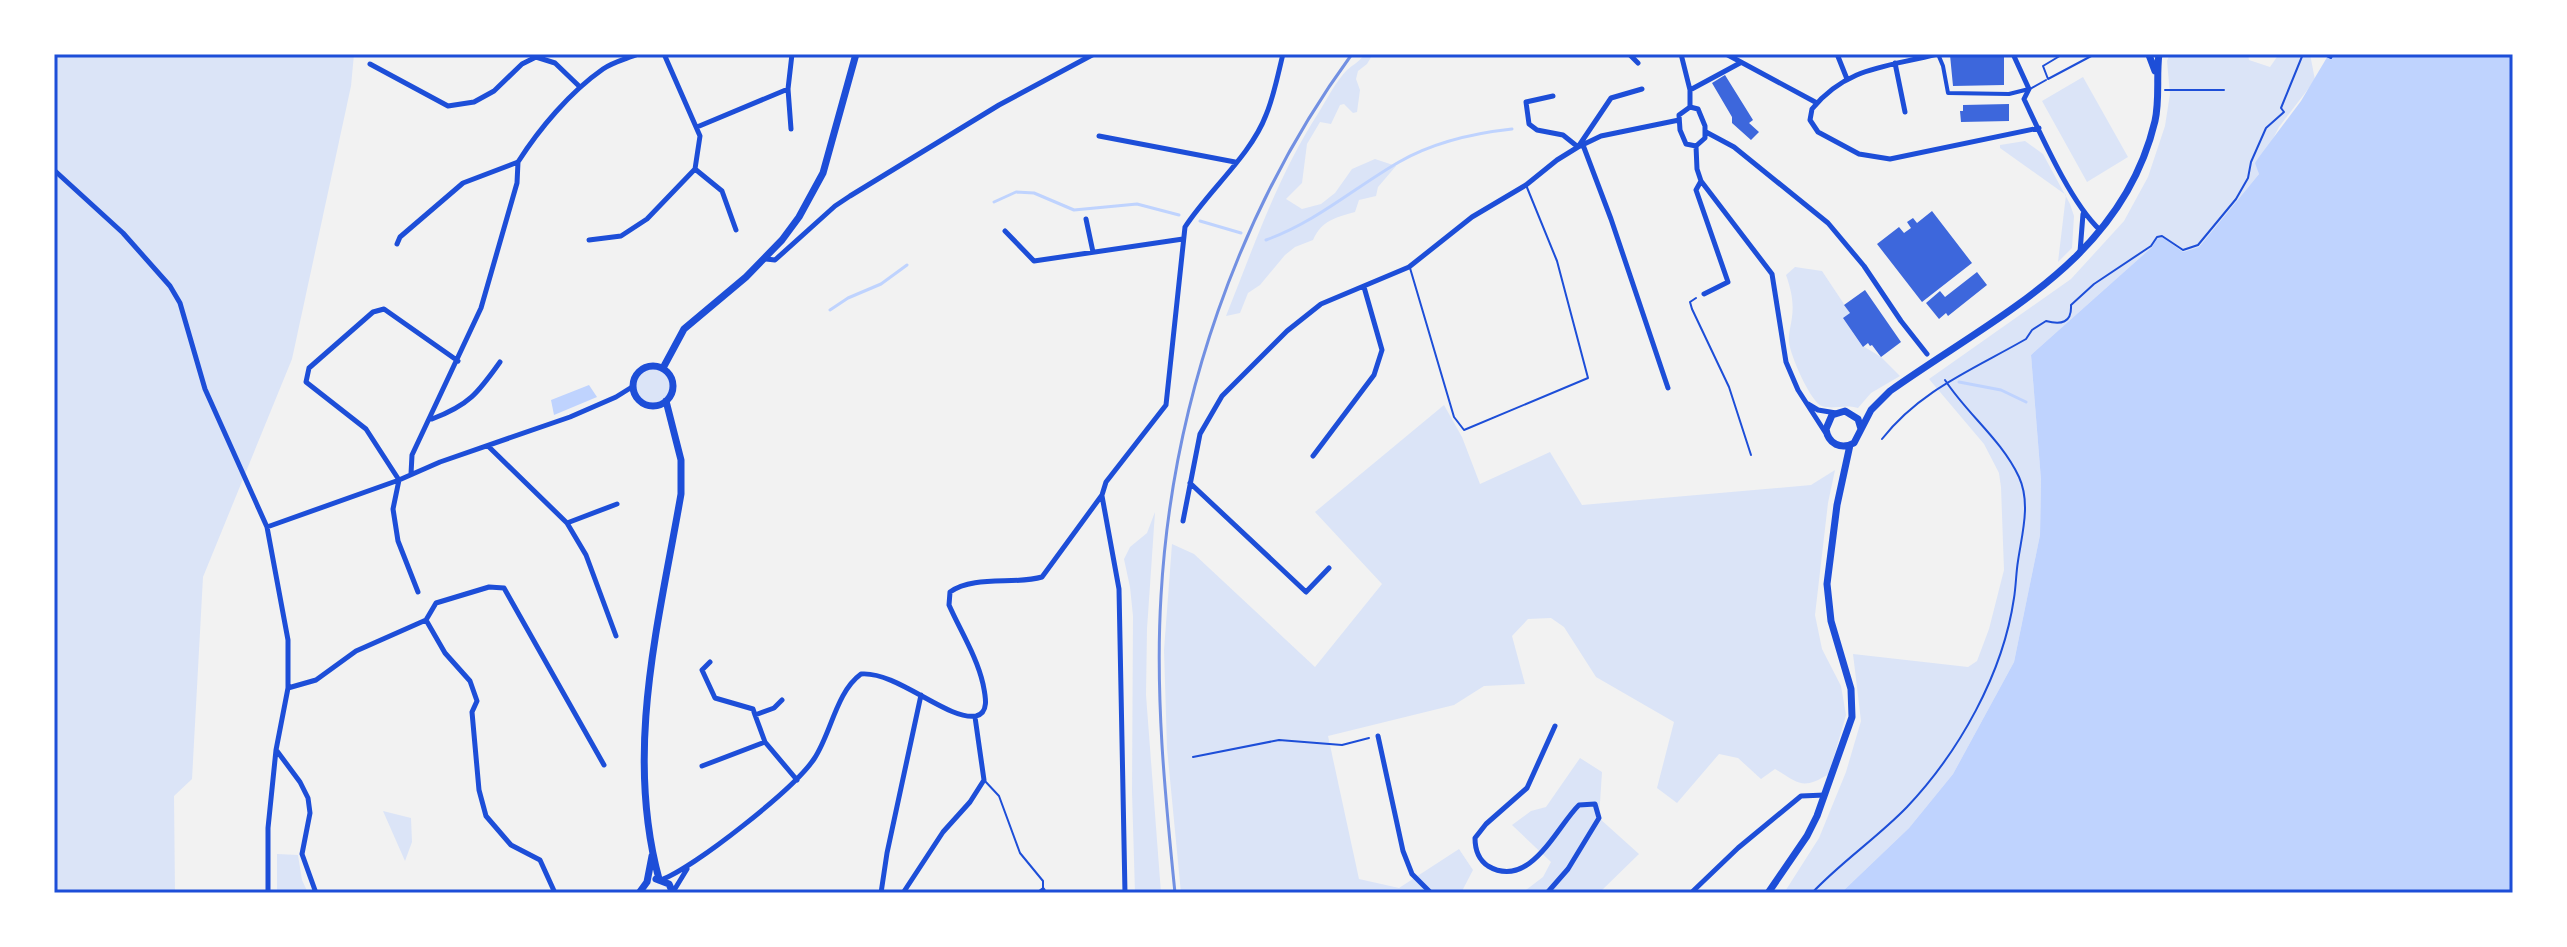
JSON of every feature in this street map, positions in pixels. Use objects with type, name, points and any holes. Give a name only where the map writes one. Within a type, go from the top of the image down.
[{"type":"main road","points":[[663,368],[684,329],[766,259],[799,217],[823,173],[856,54]]},
{"type":"main road","points":[[1768,893],[1807,836],[1826,795],[1852,717],[1851,689],[1831,621],[1827,584],[1844,465],[1850,445],[1858,439],[1871,410],[1909,378],[2036,290],[2080,255],[2119,209],[2142,165],[2156,119],[2158,90],[2152,54]]},
{"type":"main road","points":[[653,365],[663,368],[670,374],[673,392],[658,406],[641,402],[632,387],[635,376],[642,368],[653,365]]},
{"type":"main road","points":[[660,879],[652,854],[642,759],[646,696],[681,494],[681,460],[666,401]]},
{"type":"main road","points":[[1854,415],[1871,410]]},
{"type":"main road","points":[[1844,465],[1837,445],[1826,434],[1829,419],[1845,411],[1854,415],[1861,429]]},
{"type":"main road","points":[[1837,445],[1850,445]]},
{"type":"main road","points":[[639,893],[647,882],[652,854]]},
{"type":"main road","points":[[647,882],[660,879],[669,884],[673,892]]},
{"type":"street","points":[[411,474],[412,455],[481,308],[517,183],[518,162],[528,146],[580,87],[606,67],[638,54]]},
{"type":"street","points":[[589,240],[621,236],[647,219],[695,169],[700,136],[664,54]]},
{"type":"street","points":[[791,129],[788,89],[792,54]]},
{"type":"street","points":[[766,259],[775,260],[850,196],[999,105],[1094,54]]},
{"type":"street","points":[[660,879],[688,868],[797,780],[815,758],[854,679],[861,674],[881,676],[957,713],[975,716],[983,712],[986,703],[983,681],[949,605],[950,592],[961,585],[1028,581],[1042,577],[1102,495],[1106,482],[1166,405],[1185,227],[1250,144],[1266,116],[1283,54]]},
{"type":"street","points":[[1629,54],[1638,63]]},
{"type":"street","points":[[1681,54],[1690,90],[1690,107]]},
{"type":"street","points":[[1726,54],[1817,103]]},
{"type":"street","points":[[1837,54],[1847,79]]},
{"type":"street","points":[[2029,89],[2009,94],[1948,93],[1943,66],[1937,54],[1857,73],[1817,103],[1810,116],[1814,127],[1843,147],[1872,157],[1904,158],[2039,128]]},
{"type":"street","points":[[2013,54],[2029,89]]},
{"type":"street","points":[[370,64],[448,106],[474,102],[494,91],[522,64],[536,57],[555,63],[580,87]]},
{"type":"street","points":[[1690,90],[1741,62]]},
{"type":"street","points":[[1895,63],[1905,112]]},
{"type":"street","points":[[697,127],[788,89]]},
{"type":"street","points":[[1580,146],[1611,98],[1642,89]]},
{"type":"street","points":[[2029,89],[2024,99],[2083,213],[2101,231]]},
{"type":"street","points":[[1553,96],[1526,102],[1529,124],[1537,130],[1563,135],[1580,146],[1611,219],[1668,388]]},
{"type":"street","points":[[1690,107],[1701,112],[1706,132],[1696,146],[1683,140],[1679,120],[1682,112],[1690,107]]},
{"type":"street","points":[[1183,521],[1200,434],[1222,396],[1287,331],[1321,304],[1409,267],[1472,217],[1526,185],[1580,146],[1601,136],[1679,120]]},
{"type":"street","points":[[1706,132],[1734,147],[1828,223],[1847,244],[1927,354]]},
{"type":"street","points":[[1099,136],[1235,162]]},
{"type":"street","points":[[1696,146],[1701,181],[1772,274],[1777,292],[1782,349],[1798,390],[1826,434]]},
{"type":"street","points":[[397,244],[400,237],[463,183],[518,162]]},
{"type":"street","points":[[695,169],[722,191],[736,230]]},
{"type":"street","points":[[54,170],[123,233],[170,286],[180,303],[205,389],[267,527],[288,640],[288,688],[276,750],[268,828],[268,893]]},
{"type":"street","points":[[1701,181],[1696,190],[1728,282],[1704,294]]},
{"type":"street","points":[[2080,255],[2083,213]]},
{"type":"street","points":[[1086,219],[1093,252]]},
{"type":"street","points":[[1005,231],[1034,261],[1183,239]]},
{"type":"street","points":[[1313,456],[1374,375],[1382,350],[1364,287]]},
{"type":"street","points":[[418,592],[398,541],[393,509],[399,480],[366,429],[306,382],[309,368],[373,312],[384,309],[458,361]]},
{"type":"street","points":[[430,419],[450,412],[478,394],[500,362]]},
{"type":"street","points":[[267,527],[570,417],[632,387]]},
{"type":"street","points":[[1807,404],[1818,410],[1837,413]]},
{"type":"street","points":[[488,446],[567,523],[586,555],[616,636]]},
{"type":"street","points":[[1190,483],[1306,592],[1329,568]]},
{"type":"street","points":[[1102,495],[1119,589],[1125,893]]},
{"type":"street","points":[[567,523],[617,504]]},
{"type":"street","points":[[288,688],[316,680],[356,651],[426,620],[436,603],[489,587],[504,588],[604,765]]},
{"type":"street","points":[[426,620],[445,653],[470,681],[477,701],[472,712],[479,790],[486,816],[511,845],[540,860],[555,893]]},
{"type":"street","points":[[710,662],[702,670],[715,698],[753,709],[765,742],[797,780]]},
{"type":"street","points":[[881,893],[921,695]]},
{"type":"street","points":[[755,715],[774,708],[782,700]]},
{"type":"street","points":[[903,893],[943,832],[970,802],[984,780],[975,716]]},
{"type":"street","points":[[1547,893],[1568,869],[1599,818],[1595,804],[1579,805],[1538,858],[1515,869],[1498,870],[1489,866],[1477,852],[1475,838],[1486,824],[1527,788],[1555,726]]},
{"type":"street","points":[[1378,736],[1403,851],[1412,874],[1431,893]]},
{"type":"street","points":[[702,766],[765,742]]},
{"type":"street","points":[[276,750],[308,798],[310,813],[302,854],[316,893]]},
{"type":"street","points":[[1691,893],[1738,848],[1801,796],[1826,795]]},
{"type":"street","points":[[673,892],[688,868]]},
{"type":"lane","points":[[2048,79],[2043,66],[2063,54]]},
{"type":"lane","points":[[2029,89],[2095,54]]},
{"type":"lane","points":[[1409,267],[1454,417],[1464,430],[1588,378],[1557,261],[1526,185]]},
{"type":"lane","points":[[984,780],[999,796],[1020,853],[1043,881],[1041,891]]},
{"type":"path","points":[[1882,439],[1919,400],[1946,381],[2026,339],[2032,330],[2046,321],[2058,324],[2067,321],[2071,305],[2094,284],[2151,246],[2157,237],[2162,236],[2183,250],[2198,245],[2244,187],[2266,128],[2284,112],[2281,108],[2303,54]]},
{"type":"path","points":[[2323,54],[2331,58],[2333,54]]},
{"type":"path","points":[[2158,90],[2224,90]]},
{"type":"path","points":[[1704,294],[1690,302],[1729,387],[1751,455]]},
{"type":"path","points":[[1812,893],[1880,833],[1933,777],[1979,702],[2006,635],[2014,598],[2025,507],[2024,492],[2019,477],[2001,448],[1946,381]]},
{"type":"path","points":[[1193,757],[1279,740],[1342,745],[1378,736]]},
{"type":"shaded area","points":[[54,54],[354,54],[351,86],[292,359],[203,577],[192,779],[174,796],[175,893],[54,893]]},
{"type":"shaded area","points":[[1365,54],[1373,54],[1358,71],[1356,79],[1360,90],[1357,112],[1353,113],[1344,104],[1340,105],[1331,124],[1320,122],[1307,144],[1302,183],[1286,199],[1302,209],[1321,204],[1335,193],[1352,169],[1375,159],[1396,166],[1378,187],[1376,196],[1359,200],[1355,212],[1330,221],[1313,240],[1285,255],[1260,285],[1248,293],[1240,313],[1226,316],[1268,211],[1304,136],[1335,85]]},
{"type":"shaded area","points":[[2170,54],[2248,54],[2249,60],[2270,67],[2279,54],[2310,54],[2315,80],[2279,127],[2258,168],[2259,174],[2199,247],[2183,252],[2152,247],[2031,355],[2041,480],[2040,535],[2014,662],[1953,774],[1909,828],[1841,893],[1784,893],[1819,838],[1846,772],[1861,721],[1853,654],[1968,667],[1977,661],[1989,629],[2004,570],[1999,473],[1984,444],[1929,379],[2071,279],[2124,221],[2148,177],[2165,126],[2170,94],[2167,61]]},
{"type":"shaded area","points":[[2083,77],[2128,157],[2087,182],[2042,101]]},
{"type":"shaded area","points":[[2025,141],[2043,154],[2065,194],[2000,148],[2000,145]]},
{"type":"shaded area","points":[[2066,196],[2074,216],[2072,248],[2058,262]]},
{"type":"shaded area","points":[[1795,267],[1822,271],[1850,313],[1863,346],[1881,357],[1900,376],[1871,393],[1858,408],[1817,403],[1797,367],[1789,342],[1793,306],[1786,275]]},
{"type":"shaded area","points":[[653,366],[667,372],[673,386],[667,400],[653,406],[639,400],[633,386],[639,372]]},
{"type":"shaded area","points":[[1444,405],[1462,437],[1480,484],[1550,452],[1582,505],[1811,485],[1835,470],[1828,503],[1815,615],[1822,649],[1841,686],[1846,715],[1829,774],[1813,782],[1801,783],[1775,769],[1761,779],[1738,758],[1719,754],[1677,803],[1657,788],[1674,722],[1596,677],[1564,627],[1551,618],[1528,619],[1512,636],[1525,684],[1484,686],[1454,705],[1328,736],[1359,879],[1399,888],[1459,849],[1473,870],[1461,893],[1181,893],[1167,748],[1164,650],[1172,544],[1194,554],[1315,667],[1382,584],[1315,512]]},
{"type":"shaded area","points":[[1155,512],[1146,695],[1161,893],[1135,893],[1133,616],[1124,559],[1130,547],[1147,533]]},
{"type":"shaded area","points":[[1580,758],[1602,772],[1599,818],[1639,854],[1599,893],[1522,893],[1543,877],[1551,862],[1512,825],[1531,811],[1546,807]]},
{"type":"shaded area","points":[[383,811],[411,818],[412,842],[405,861]]},
{"type":"shaded area","points":[[277,854],[298,855],[302,880],[308,893],[277,893]]},
{"type":"water","points":[[2329,54],[2513,54],[2513,893],[1841,893],[1909,828],[1953,774],[2014,662],[2040,535],[2041,480],[2031,355],[2152,247],[2157,239],[2162,237],[2183,252],[2199,247],[2259,174],[2255,163],[2301,101]]},
{"type":"water","points":[[589,385],[597,397],[554,415],[551,400]]},
{"type":"building","points":[[2004,54],[2004,85],[1953,86],[1950,55]]},
{"type":"building","points":[[1725,75],[1753,120],[1749,123],[1759,132],[1751,140],[1732,123],[1732,117],[1712,83]]},
{"type":"building","points":[[2009,104],[2009,121],[1961,122],[1963,105]]},
{"type":"building","points":[[1932,211],[1972,263],[1922,302],[1877,244],[1899,227],[1904,233],[1911,228],[1907,222],[1913,218],[1917,223]]},
{"type":"building","points":[[1977,272],[1987,285],[1948,316],[1946,313],[1939,319],[1926,303],[1940,291],[1945,297]]},
{"type":"building","points":[[1865,290],[1901,342],[1881,357],[1872,345],[1868,343],[1863,347],[1843,318],[1850,313],[1844,305]]},
{"type":"waterway","points":[[1266,240],[1318,214],[1382,172],[1425,149],[1483,133],[1512,129]]},
{"type":"waterway","points":[[994,202],[1016,192],[1034,193],[1074,210],[1137,204],[1179,215]]},
{"type":"waterway","points":[[1200,221],[1241,233]]},
{"type":"waterway","points":[[830,310],[848,298],[881,284],[907,265]]},
{"type":"waterway","points":[[1959,382],[2001,390],[2026,402]]},
{"type":"railway","points":[[1175,893],[1162,745],[1159,633],[1168,524],[1179,452],[1196,381],[1244,243],[1312,114],[1352,54]]}]
